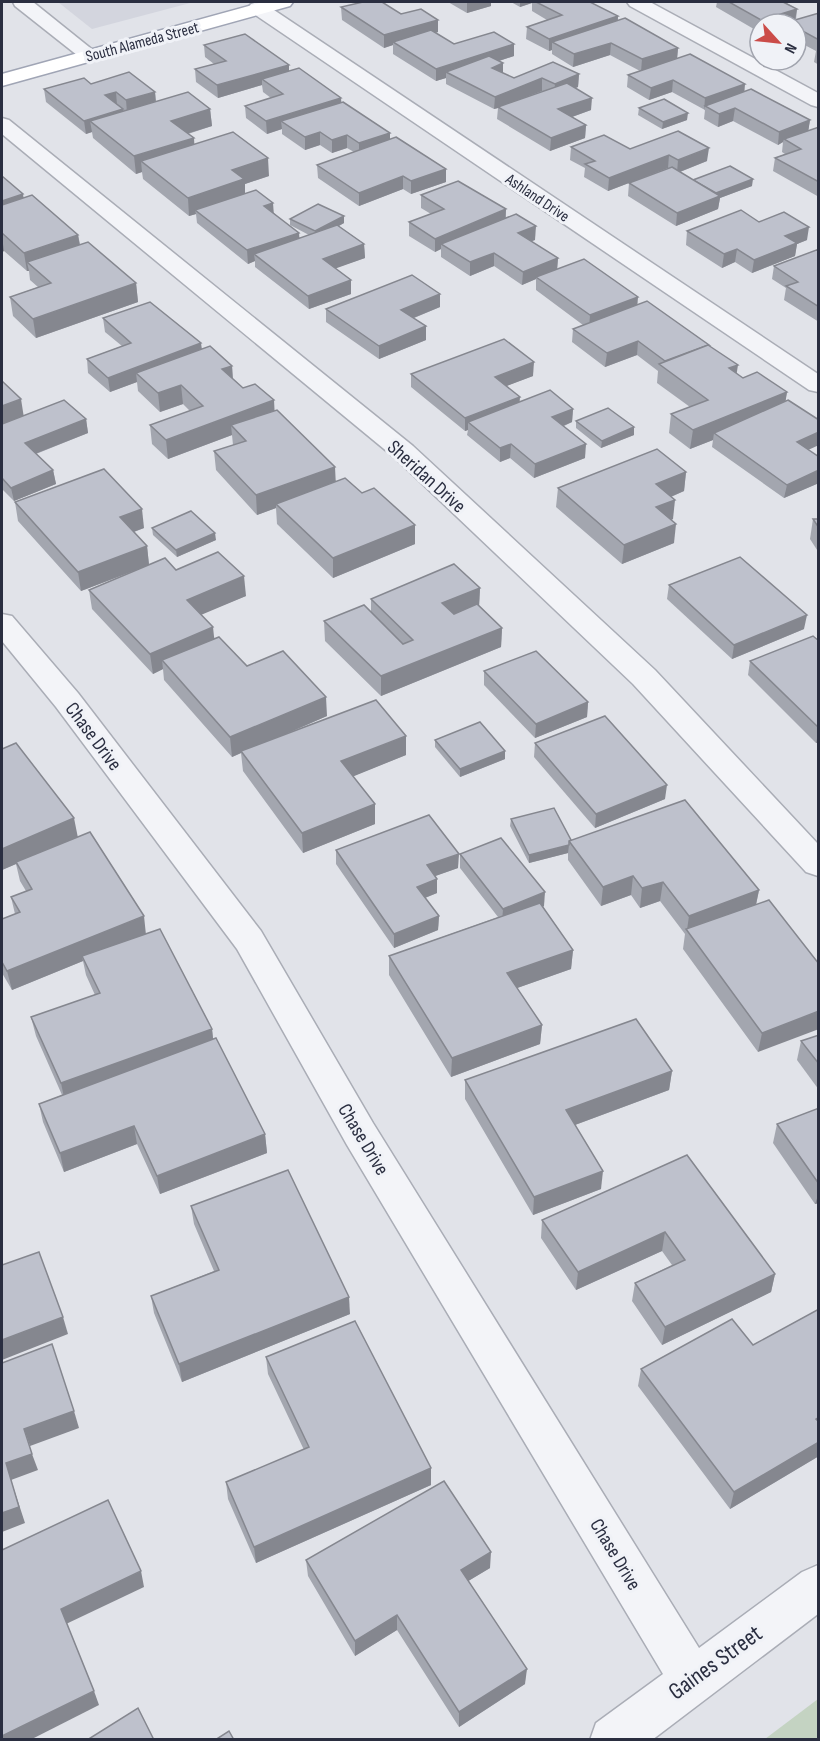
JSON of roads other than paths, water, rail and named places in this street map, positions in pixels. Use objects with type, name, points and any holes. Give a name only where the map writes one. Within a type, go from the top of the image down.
[{"type":"main road","name":"South Alameda Street","points":[[2,80],[284,2]]},
{"type":"street","points":[[22,2],[89,55]]},
{"type":"street","points":[[637,2],[819,101]]},
{"type":"street","name":"Ashland Drive","points":[[258,8],[819,385]]},
{"type":"street","name":"Sheridan Drive","points":[[2,124],[404,453],[644,677],[819,864]]},
{"type":"street","name":"Chase Drive","points":[[2,623],[67,700],[249,940],[360,1134],[692,1678]]},
{"type":"street","name":"Gaines Street","points":[[613,1740],[692,1678],[819,1587]]}]
